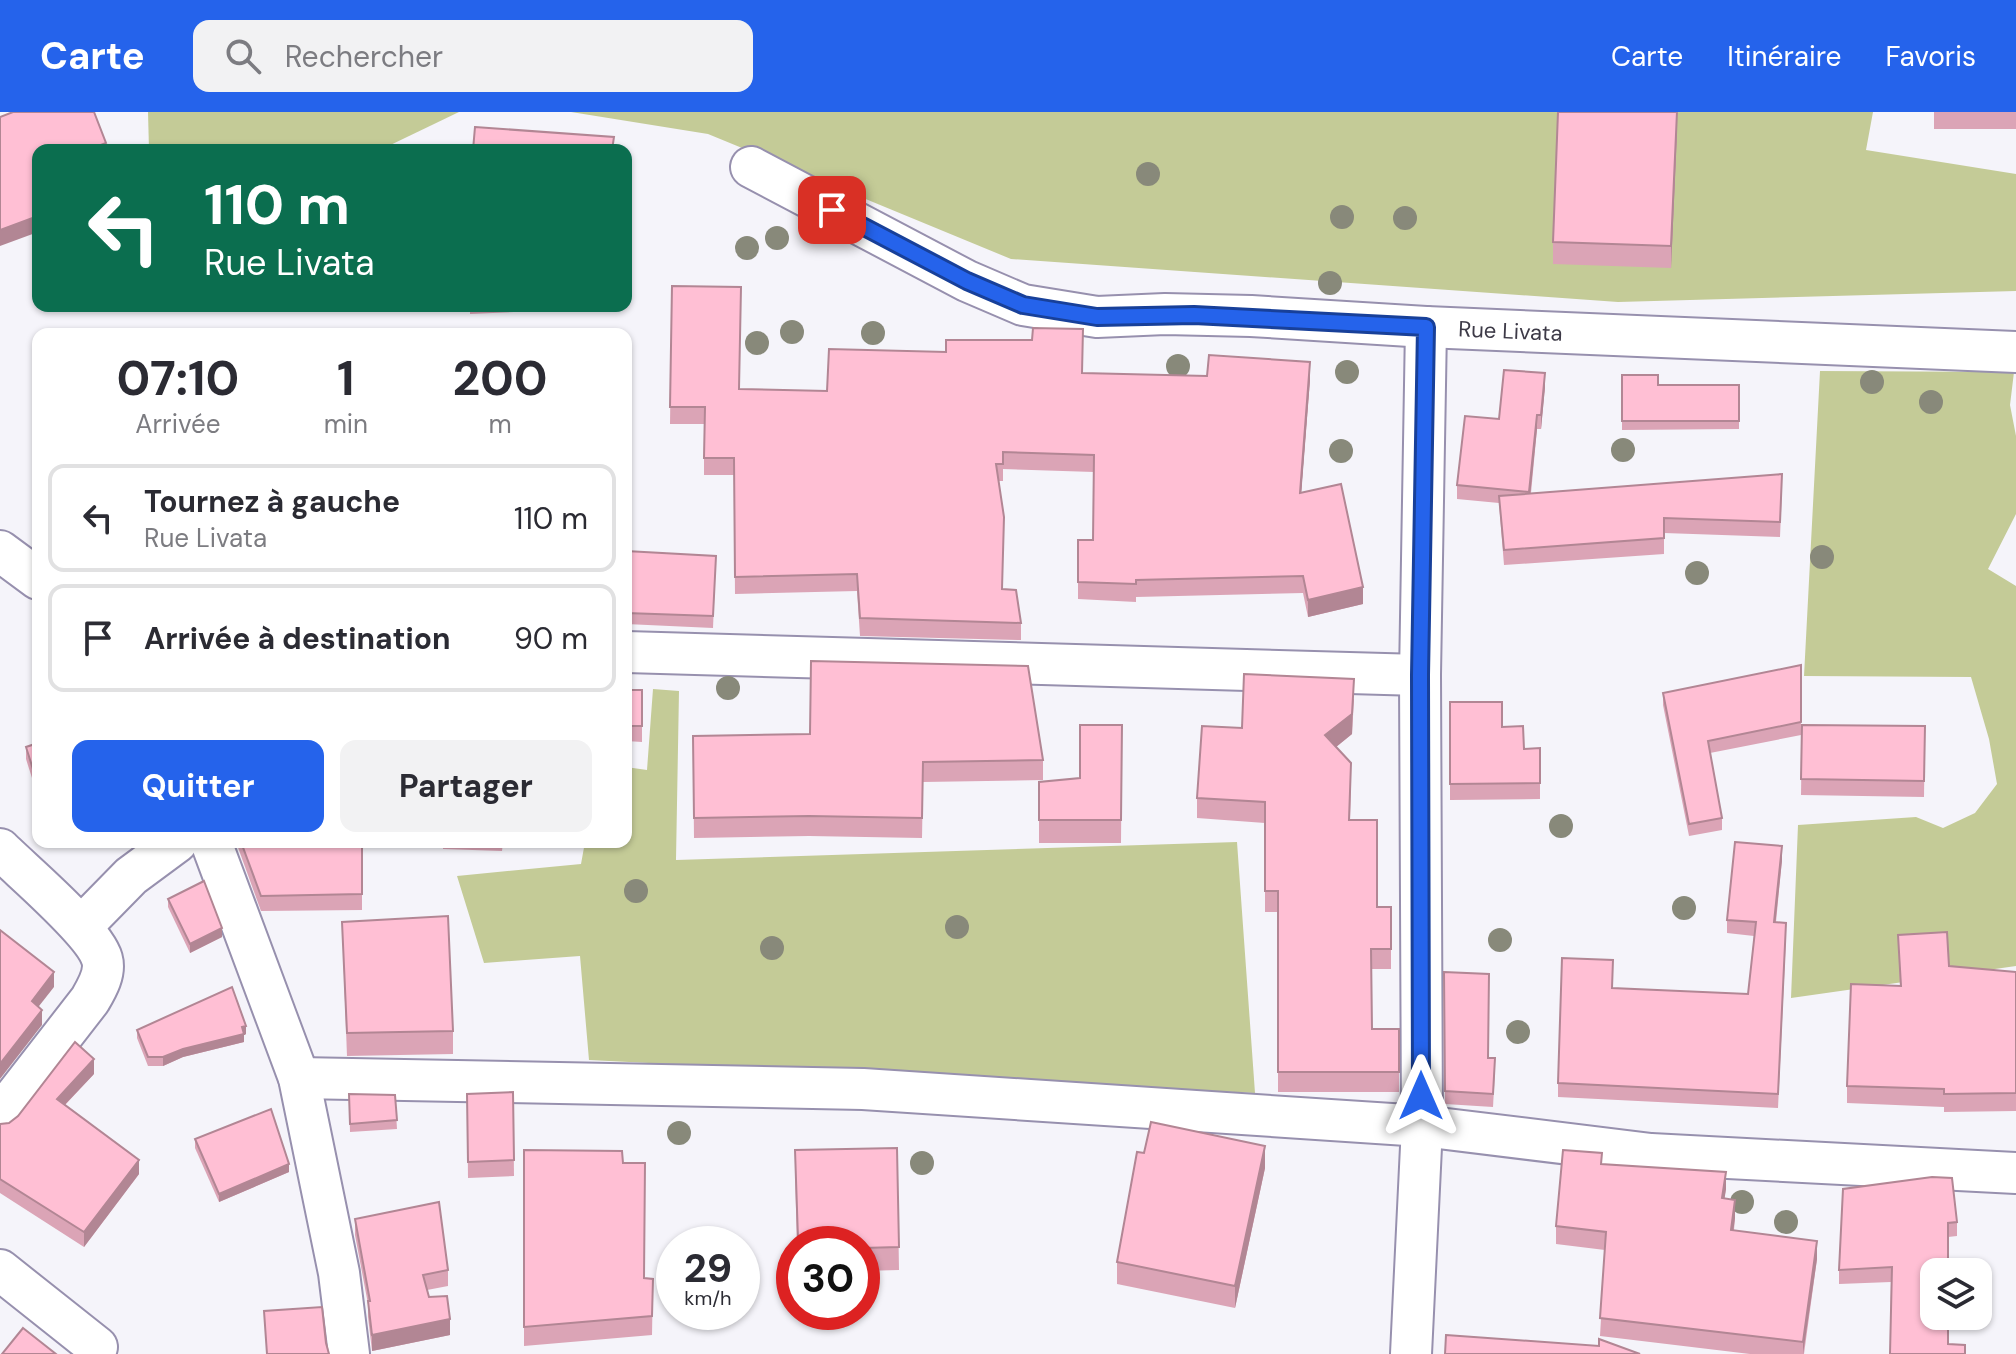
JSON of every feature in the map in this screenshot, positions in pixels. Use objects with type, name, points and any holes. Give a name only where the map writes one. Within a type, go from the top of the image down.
[{"type":"street","name":"Rue Livata","points":[[751,167],[967,281],[1023,305],[1097,317],[1208,315],[2016,352]]},
{"type":"street","points":[[1411,1354],[1422,1126],[1420,675],[1426,327]]},
{"type":"street","points":[[0,551],[32,575]]},
{"type":"street","points":[[632,652],[1420,675]]},
{"type":"street","points":[[81,927],[131,876],[169,848]]},
{"type":"street","points":[[213,848],[299,1078],[339,1273],[349,1354]]},
{"type":"street","points":[[0,849],[81,927],[102,959],[101,980],[90,1000],[0,1116]]},
{"type":"street","points":[[299,1078],[863,1089],[1422,1126],[1651,1154],[2016,1173]]},
{"type":"street","points":[[0,1270],[97,1347]]},
{"type":"green space","points":[[148,112],[459,112],[392,144],[149,144]]},
{"type":"green space","points":[[571,112],[1873,112],[1866,150],[2016,174],[2016,291],[1618,302],[1011,259],[708,134]]},
{"type":"green space","points":[[1820,371],[2014,372],[2010,405],[2016,436],[2016,514],[1988,569],[2016,586],[2016,966],[1791,998],[1798,825],[1916,817],[1943,828],[1975,813],[1997,784],[1989,739],[1971,677],[1804,676]]},
{"type":"green space","points":[[653,689],[679,691],[676,860],[1237,842],[1255,1093],[589,1060],[580,956],[484,963],[457,876],[581,864],[584,848],[632,848],[632,768],[647,770]]},
{"type":"building","points":[[13,112],[94,112],[106,143],[32,144],[32,218],[0,230],[0,117]]},
{"type":"building","points":[[1558,112],[1677,112],[1671,246],[1553,242]]},
{"type":"building","points":[[475,127],[614,137],[613,144],[474,144]]},
{"type":"building","points":[[672,286],[741,287],[739,389],[827,391],[829,349],[946,352],[946,340],[1032,340],[1033,328],[1083,329],[1082,373],[1207,376],[1209,355],[1310,362],[1300,493],[1341,484],[1363,587],[1308,600],[1303,576],[1136,580],[1136,584],[1078,582],[1078,540],[1093,540],[1094,455],[1003,452],[1003,464],[996,464],[1004,517],[1002,589],[1016,590],[1021,623],[860,618],[857,574],[735,577],[734,458],[704,458],[705,407],[670,407]]},
{"type":"building","points":[[1504,370],[1545,373],[1529,492],[1457,485],[1465,416],[1499,419]]},
{"type":"building","points":[[1622,375],[1658,375],[1658,385],[1739,385],[1739,421],[1622,421]]},
{"type":"building","points":[[1782,474],[1780,522],[1664,518],[1664,538],[1504,550],[1499,496]]},
{"type":"building","points":[[632,551],[716,556],[713,616],[632,613]]},
{"type":"building","points":[[811,661],[1028,666],[1043,760],[923,762],[922,818],[694,818],[693,736],[810,734]]},
{"type":"building","points":[[1801,665],[1801,722],[1708,741],[1722,818],[1689,824],[1663,693]]},
{"type":"building","points":[[1244,674],[1354,679],[1352,714],[1325,735],[1351,763],[1349,820],[1377,820],[1377,907],[1391,907],[1391,949],[1371,949],[1372,1029],[1399,1029],[1399,1072],[1278,1072],[1278,891],[1265,891],[1265,802],[1197,798],[1202,726],[1242,728]]},
{"type":"building","points":[[632,690],[642,690],[642,726],[632,726]]},
{"type":"building","points":[[1450,702],[1502,702],[1502,727],[1523,726],[1524,749],[1540,748],[1540,783],[1450,784]]},
{"type":"building","points":[[1080,725],[1122,725],[1121,820],[1039,820],[1039,782],[1080,778]]},
{"type":"building","points":[[1802,725],[1925,726],[1924,781],[1801,779]]},
{"type":"building","points":[[32,745],[32,766],[26,747]]},
{"type":"building","points":[[1735,842],[1782,846],[1774,922],[1786,923],[1778,1094],[1558,1083],[1562,958],[1613,960],[1612,988],[1748,994],[1756,922],[1727,920]]},
{"type":"building","points":[[243,848],[362,848],[362,894],[261,896]]},
{"type":"building","points":[[204,881],[222,928],[190,944],[168,899]]},
{"type":"building","points":[[448,916],[453,1031],[347,1033],[342,922]]},
{"type":"building","points":[[0,930],[54,972],[32,1001],[42,1010],[0,1064]]},
{"type":"building","points":[[1947,932],[1949,966],[2016,972],[2016,1093],[1944,1094],[1944,1089],[1847,1086],[1851,984],[1901,986],[1898,935]]},
{"type":"building","points":[[1444,972],[1489,974],[1488,1058],[1495,1058],[1493,1094],[1445,1091]]},
{"type":"building","points":[[232,987],[246,1026],[242,1027],[244,1034],[163,1057],[148,1057],[137,1030]]},
{"type":"building","points":[[75,1042],[94,1059],[57,1099],[139,1160],[84,1232],[0,1179],[0,1124],[9,1123],[18,1116]]},
{"type":"building","points":[[513,1092],[514,1160],[468,1162],[467,1094]]},
{"type":"building","points":[[349,1094],[395,1095],[397,1120],[350,1124]]},
{"type":"building","points":[[271,1109],[289,1164],[219,1194],[195,1139]]},
{"type":"building","points":[[1151,1122],[1265,1146],[1235,1286],[1117,1262],[1137,1152],[1144,1153]]},
{"type":"building","points":[[897,1148],[899,1247],[880,1248],[880,1226],[798,1226],[795,1150]]},
{"type":"building","points":[[524,1150],[622,1151],[623,1163],[645,1163],[644,1278],[653,1279],[652,1316],[524,1327]]},
{"type":"building","points":[[1563,1150],[1602,1153],[1601,1164],[1726,1172],[1722,1198],[1735,1200],[1731,1230],[1817,1241],[1803,1342],[1600,1318],[1606,1232],[1556,1226]]},
{"type":"building","points":[[1932,1177],[1952,1178],[1957,1222],[1948,1223],[1948,1258],[1920,1258],[1920,1330],[1948,1330],[1948,1344],[1965,1345],[1965,1354],[1890,1354],[1892,1267],[1839,1270],[1843,1189]]},
{"type":"building","points":[[439,1202],[448,1270],[423,1275],[429,1297],[447,1296],[450,1319],[372,1335],[370,1301],[355,1219]]},
{"type":"building","points":[[322,1307],[329,1354],[267,1354],[264,1311]]},
{"type":"building","points":[[23,1328],[56,1354],[2,1354]]},
{"type":"building","points":[[1446,1335],[1599,1346],[1599,1339],[1640,1354],[1445,1354]]},
{"type":"route","points":[[832,210],[967,281],[1023,305],[1097,317],[1165,314],[1251,316],[1426,327],[1420,675],[1421,1096]]}]
